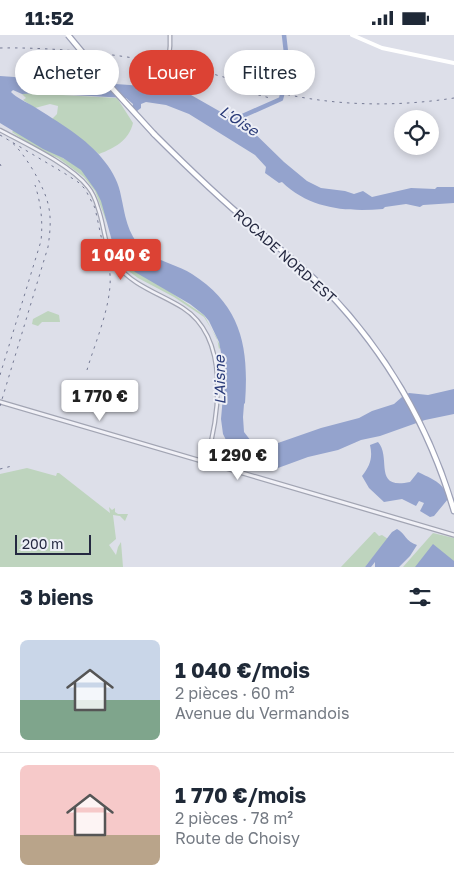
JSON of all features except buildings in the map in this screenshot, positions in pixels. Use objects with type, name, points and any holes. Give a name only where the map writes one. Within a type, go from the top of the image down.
[{"type":"main road","name":"ROCADE NORD-EST","points":[[68,35],[112,89],[172,152],[225,202],[311,276],[356,324],[384,360],[418,418],[438,463],[454,511]]},
{"type":"main road","points":[[352,35],[382,49],[454,63]]},
{"type":"street","points":[[168,50],[169,36]]},
{"type":"street","points":[[0,130],[57,163],[80,179],[90,189],[98,207],[108,249],[116,264],[132,279],[186,310],[202,326],[211,343],[216,368],[217,392],[214,434],[206,462]]},
{"type":"street","points":[[0,402],[454,535]]},
{"type":"street","points":[[211,442],[215,456],[226,468]]},
{"type":"street","points":[[207,456],[215,456]]},
{"type":"street","points":[[212,464],[215,456]]},
{"type":"green space","points":[[23,95],[117,98],[133,123],[125,139],[99,154],[52,119],[57,114],[58,106],[50,104],[35,108],[23,100],[26,98]]},
{"type":"green space","points":[[14,130],[82,169],[103,202],[107,223],[95,191],[84,177],[58,158],[34,147],[12,132]]},
{"type":"green space","points":[[121,261],[204,315],[211,329],[204,317],[174,297],[138,278]]},
{"type":"green space","points":[[48,311],[59,315],[60,322],[42,322],[38,326],[32,324],[33,319]]},
{"type":"green space","points":[[27,468],[56,476],[59,473],[110,513],[109,507],[112,510],[115,508],[115,512],[118,514],[128,514],[125,521],[120,516],[113,515],[116,539],[109,545],[116,555],[121,542],[123,567],[0,567],[0,474]]},
{"type":"green space","points":[[374,532],[388,539],[365,567],[341,567]]},
{"type":"green space","points":[[433,533],[454,538],[454,567],[403,567]]},
{"type":"water","name":"L'Aisne","points":[[0,76],[15,77],[15,91],[11,92],[72,131],[90,145],[108,166],[120,192],[125,217],[130,230],[142,248],[153,256],[192,274],[209,286],[222,300],[232,314],[243,346],[246,383],[243,417],[244,432],[251,441],[260,445],[278,443],[321,428],[359,418],[372,411],[394,404],[409,393],[428,395],[454,389],[454,414],[425,420],[380,436],[361,440],[338,450],[308,457],[278,468],[259,469],[248,466],[232,452],[223,434],[221,419],[225,373],[219,342],[209,321],[190,304],[135,272],[115,252],[101,201],[81,170],[0,123]]},
{"type":"water","name":"L'Aisne","points":[[119,84],[129,85],[129,95],[191,95],[249,128],[284,162],[307,181],[321,188],[354,194],[363,191],[372,197],[411,188],[435,189],[437,187],[454,187],[454,203],[423,205],[420,207],[406,204],[369,210],[329,207],[304,198],[282,182],[279,183],[265,173],[266,167],[255,155],[189,114],[166,105],[146,102],[141,104],[141,108],[137,111],[132,109],[133,104],[126,98],[74,95],[119,95]]},
{"type":"water","points":[[378,442],[384,456],[387,477],[391,481],[398,483],[410,482],[418,472],[433,479],[444,489],[448,499],[434,516],[430,517],[420,511],[424,503],[419,501],[416,506],[402,499],[384,502],[369,488],[362,476],[370,462],[370,445]]},
{"type":"water","points":[[397,529],[410,542],[417,545],[410,556],[399,567],[375,567],[375,562],[371,567],[365,567],[392,532]]},
{"type":"water","points":[[433,544],[454,561],[454,567],[415,567]]},
{"type":"waterway","name":"L'Oise","points":[[231,124],[238,118],[281,99],[288,70],[284,35]]},
{"type":"railway","points":[[0,48],[70,50],[139,59],[185,67],[280,93],[323,101],[388,104],[454,98]]},
{"type":"railway","points":[[259,95],[270,98]]},
{"type":"railway","points":[[0,135],[64,173],[85,189],[95,208],[104,250],[119,277]]},
{"type":"railway","points":[[0,406],[48,247],[50,225],[49,207],[39,181],[22,154],[9,140]]},
{"type":"railway","points":[[0,375],[41,241],[41,213],[35,185]]},
{"type":"railway","points":[[87,370],[108,302],[110,288],[108,263]]},
{"type":"railway","points":[[0,469],[12,466]]}]
